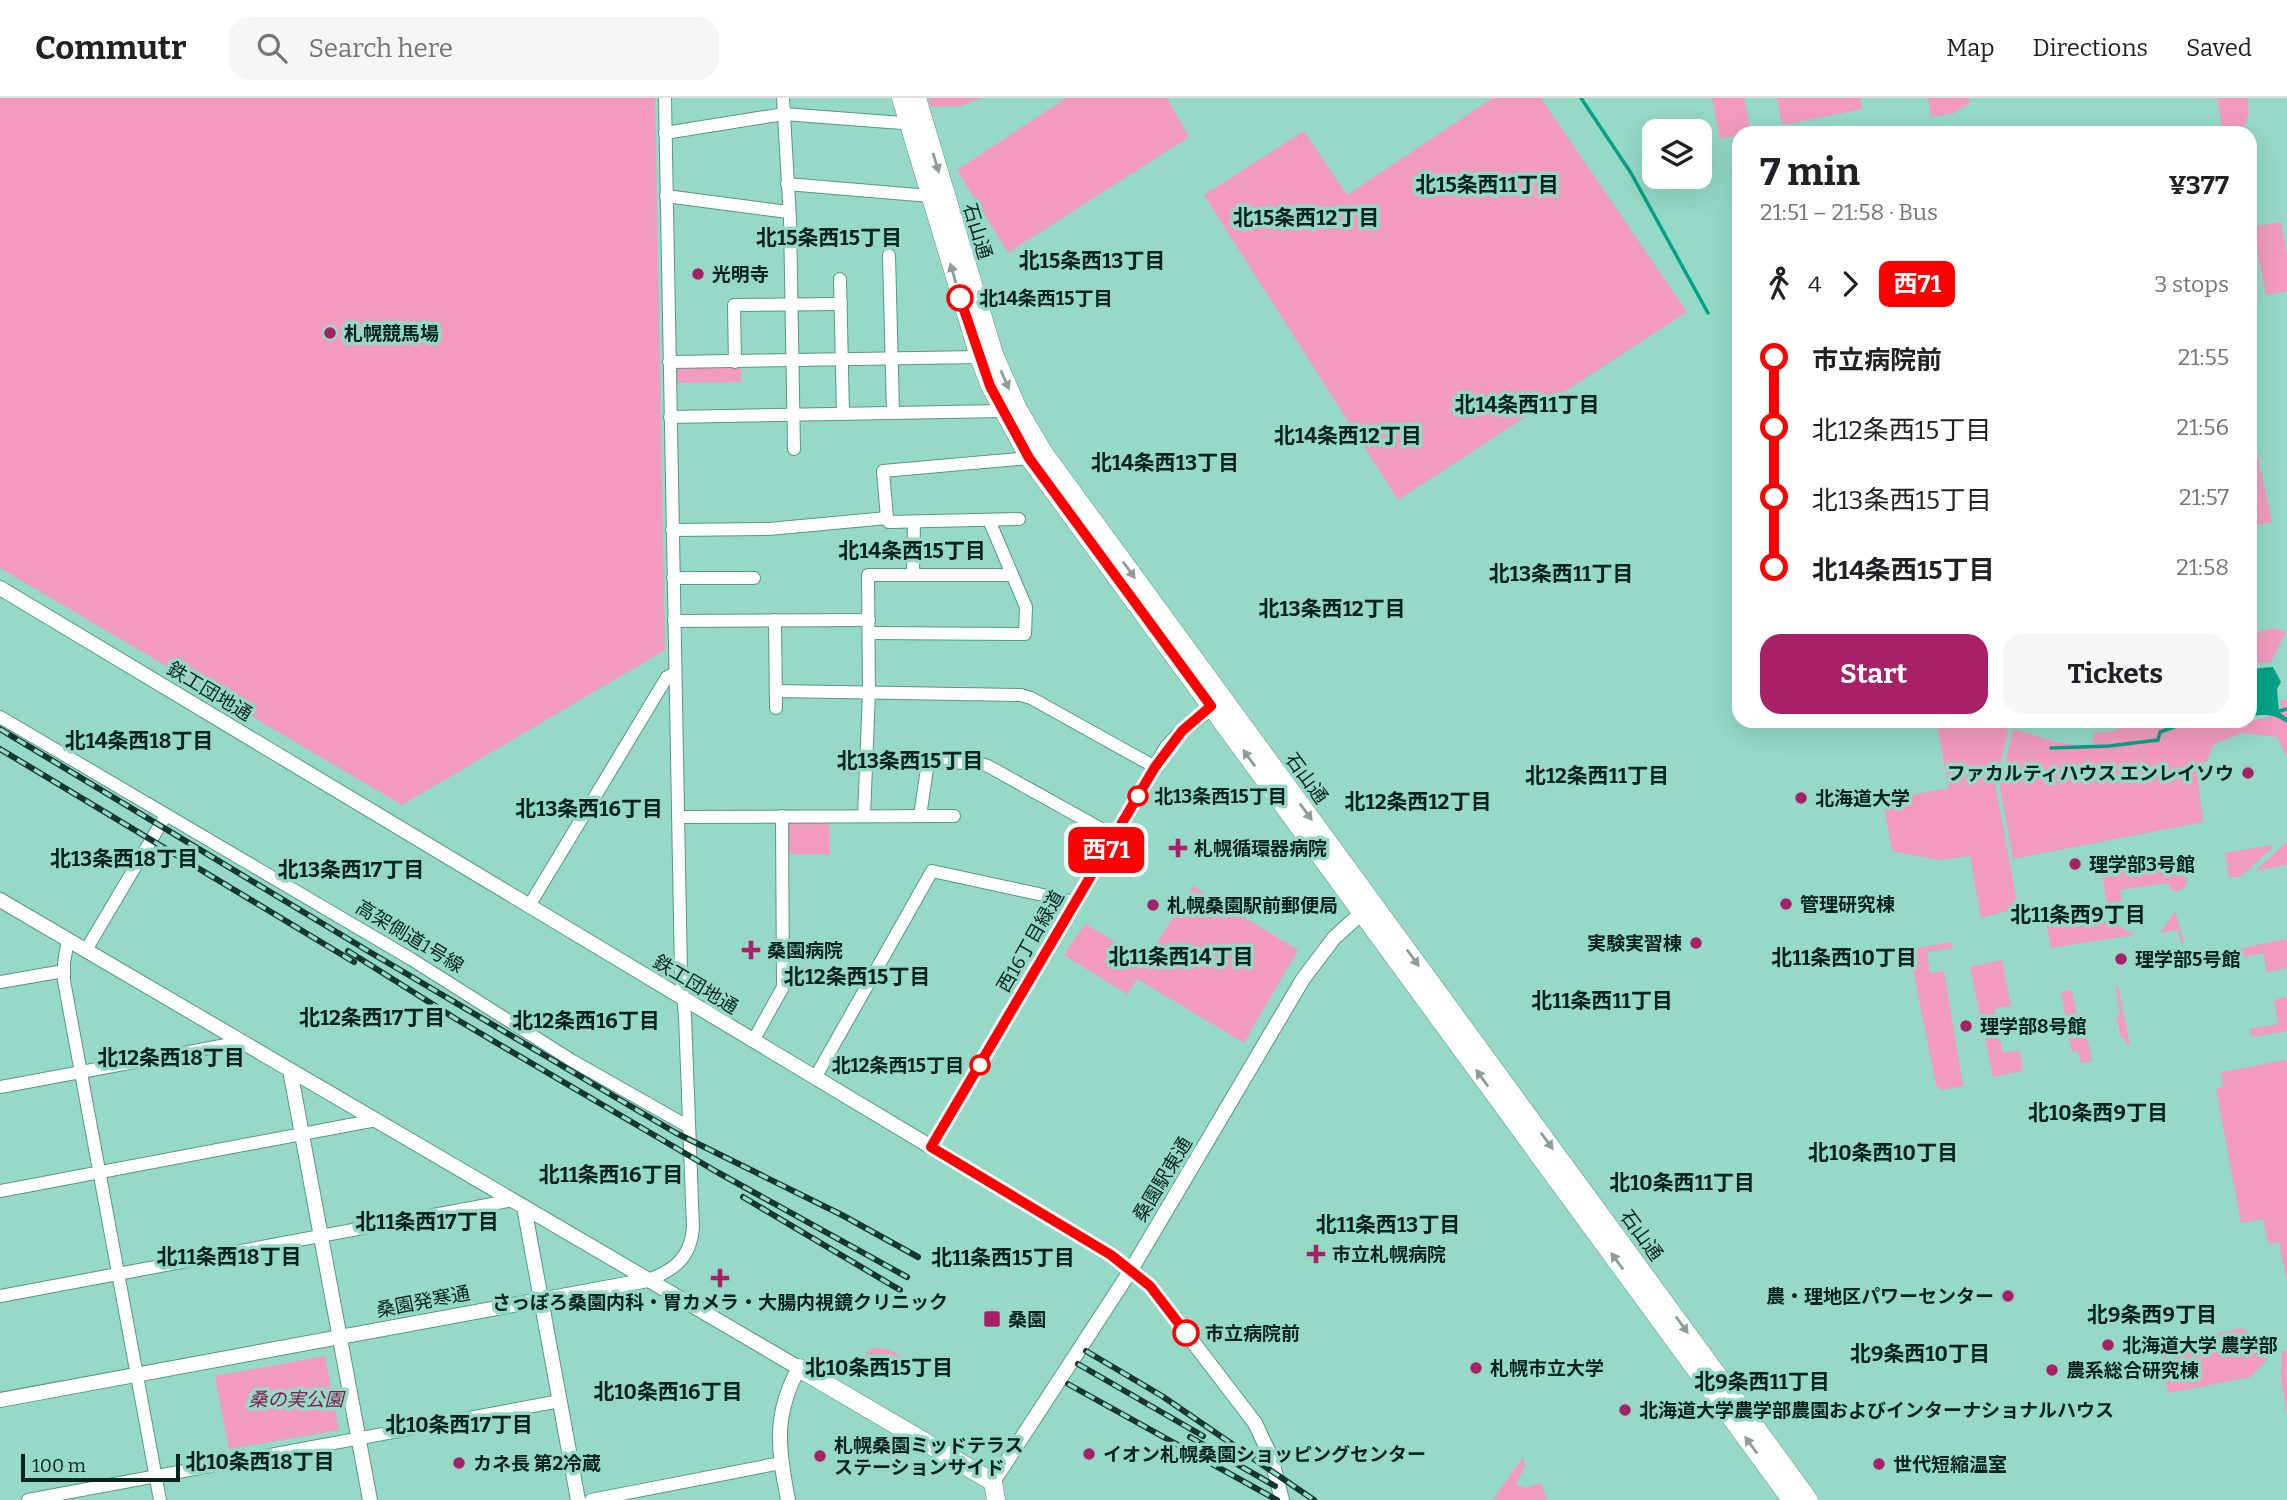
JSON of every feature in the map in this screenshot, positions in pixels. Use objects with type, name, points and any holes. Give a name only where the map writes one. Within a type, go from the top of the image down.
[{"type":"main road","name":"石山通","points":[[901,98],[916,124],[1003,411],[1029,458],[1217,702]]},
{"type":"main road","name":"石山通","points":[[917,98],[916,124],[930,196],[986,356],[1044,453],[1217,702],[1791,1500]]},
{"type":"main road","name":"石山通","points":[[1367,908],[1810,1500]]},
{"type":"main road","points":[[799,1368],[993,1482],[996,1500]]},
{"type":"street","points":[[649,1280],[677,1265],[692,1237],[681,974],[665,98]]},
{"type":"street","points":[[783,98],[792,304],[794,449]]},
{"type":"street","points":[[665,133],[784,114],[916,124]]},
{"type":"street","points":[[788,184],[930,196]]},
{"type":"street","points":[[666,196],[788,212]]},
{"type":"street","points":[[889,255],[893,412]]},
{"type":"street","points":[[840,279],[843,414]]},
{"type":"street","points":[[735,362],[734,305],[841,303]]},
{"type":"street","points":[[669,362],[986,356]]},
{"type":"street","points":[[670,417],[1003,411]]},
{"type":"street","points":[[1019,519],[889,522],[883,471],[1029,458]]},
{"type":"street","points":[[672,530],[769,529],[887,518]]},
{"type":"street","points":[[674,621],[775,620],[1026,634],[1026,607],[989,520]]},
{"type":"street","points":[[913,574],[914,522]]},
{"type":"street","points":[[864,816],[869,693],[868,575],[1012,575]]},
{"type":"street","points":[[673,578],[754,578]]},
{"type":"street","name":"鉄工団地通","points":[[0,588],[1111,1255],[1150,1286],[1255,1423],[1271,1457],[1282,1500]]},
{"type":"street","points":[[775,620],[776,708]]},
{"type":"street","points":[[529,906],[659,688],[667,677],[675,673]]},
{"type":"street","points":[[776,691],[1021,695],[1155,767]]},
{"type":"street","name":"西16丁目緑道","points":[[931,1147],[1155,767],[1182,731],[1217,702]]},
{"type":"street","name":"高架側道1号線","points":[[0,718],[411,959],[571,1060],[689,1127]]},
{"type":"street","points":[[920,816],[928,762],[978,763],[1114,836]]},
{"type":"street","points":[[86,950],[166,815]]},
{"type":"street","points":[[753,1041],[783,987],[782,816]]},
{"type":"street","points":[[678,817],[954,816]]},
{"type":"street","points":[[815,1078],[932,872],[1075,902]]},
{"type":"street","points":[[0,900],[799,1368],[791,1382],[778,1433],[788,1500]]},
{"type":"street","name":"桑園駅東通","points":[[993,1482],[1131,1270],[1303,979],[1327,945],[1367,908]]},
{"type":"street","points":[[68,939],[64,971],[160,1500]]},
{"type":"street","points":[[0,982],[64,971]]},
{"type":"street","points":[[0,1087],[243,1042]]},
{"type":"street","points":[[290,1070],[370,1500]]},
{"type":"street","points":[[0,1191],[376,1120]]},
{"type":"street","points":[[0,1296],[518,1204]]},
{"type":"street","points":[[518,1204],[542,1300],[578,1500]]},
{"type":"street","name":"桑園発寒通","points":[[0,1400],[649,1280]]},
{"type":"street","points":[[28,1500],[560,1401]]},
{"type":"street","points":[[591,1500],[781,1463]]},
{"type":"green space","name":"札幌競馬場","points":[[0,98],[655,98],[665,650],[402,805],[0,568]]},
{"type":"green space","points":[[928,98],[982,98],[960,106],[931,107]]},
{"type":"green space","points":[[1066,98],[1167,98],[1189,137],[1008,253],[957,170]]},
{"type":"green space","points":[[1493,98],[1541,98],[1687,312],[1398,500],[1204,195],[1304,131],[1347,195]]},
{"type":"green space","points":[[1712,98],[1744,98],[1750,126],[1732,126],[1732,136],[1720,139]]},
{"type":"green space","points":[[1777,98],[1860,98],[1863,109],[1782,125]]},
{"type":"green space","points":[[1928,98],[1968,98],[1971,102],[1954,113],[1931,117]]},
{"type":"green space","points":[[2217,98],[2247,98],[2248,117],[2243,126],[2222,126]]},
{"type":"green space","points":[[2281,222],[2287,254],[2287,291],[2266,295],[2257,251],[2257,226]]},
{"type":"green space","points":[[677,368],[741,368],[741,382],[677,383]]},
{"type":"green space","points":[[2257,454],[2272,522],[2257,525]]},
{"type":"green space","points":[[2274,628],[2286,632],[2271,662],[2257,663],[2257,632]]},
{"type":"green space","points":[[2280,700],[2287,700],[2287,757],[2277,737],[2242,733],[2214,744],[2207,761],[2196,765],[2203,822],[2013,859],[2000,787],[2013,729],[2056,742],[2094,748],[2092,734],[2118,728],[2257,728],[2257,719],[2282,712]]},
{"type":"green space","points":[[1937,728],[2007,728],[2008,733],[1995,784],[2018,908],[1981,918],[1970,856],[1939,860],[1892,851],[1883,800],[1949,788]]},
{"type":"green space","points":[[829,820],[830,854],[789,854],[791,822]]},
{"type":"green space","points":[[2287,842],[2287,865],[2255,871]]},
{"type":"green space","points":[[2272,845],[2272,848],[2240,877],[2229,877],[2225,853]]},
{"type":"green space","points":[[2167,862],[2187,878],[2186,886],[2181,890],[2172,891],[2168,883],[2120,890],[2122,901],[2107,904],[2102,874]]},
{"type":"green space","points":[[1193,886],[1298,950],[1244,1043],[1137,979],[1127,994],[1064,955],[1085,924],[1146,960]]},
{"type":"green space","points":[[2175,911],[2184,943],[2181,943],[2178,930],[2160,933]]},
{"type":"green space","points":[[2105,917],[2134,935],[2051,948],[2047,926]]},
{"type":"green space","points":[[2287,939],[2287,968],[2267,972],[2263,953],[2228,960],[2227,951]]},
{"type":"green space","points":[[1952,942],[1953,948],[1927,952],[1930,973],[1944,971],[1963,1086],[1941,1090],[1936,1085],[1910,955],[1912,949]]},
{"type":"green space","points":[[2002,960],[2011,1006],[1994,1009],[2003,1053],[2019,1050],[2023,1071],[1993,1077],[1970,967]]},
{"type":"green space","points":[[2115,986],[2118,986],[2130,1045],[2126,1045],[2125,1037],[2121,1038],[2116,1016],[2120,1014]]},
{"type":"green space","points":[[2072,990],[2078,1022],[2084,1021],[2092,1061],[2081,1063],[2078,1051],[2072,1052],[2061,992]]},
{"type":"green space","points":[[2287,997],[2287,1031],[2251,1037],[2250,1029],[2278,1024],[2274,1000]]},
{"type":"green space","points":[[2287,1060],[2287,1281],[2279,1242],[2268,1244],[2263,1219],[2241,1223],[2216,1089],[2223,1087],[2221,1072]]},
{"type":"green space","points":[[2242,1328],[2270,1345],[2272,1354],[2251,1377],[2168,1393],[2159,1345]]},
{"type":"green space","points":[[873,1348],[896,1353],[903,1362],[905,1376],[865,1354]]},
{"type":"green space","points":[[2282,1351],[2287,1351],[2287,1415],[2281,1378]]},
{"type":"green space","name":"桑の実公園","points":[[325,1356],[339,1430],[229,1449],[215,1376]]},
{"type":"green space","points":[[1523,1457],[1525,1465],[1516,1485],[1526,1488],[1541,1483],[1547,1500],[1493,1500]]},
{"type":"shaded area","points":[[2273,667],[2281,682],[2277,689],[2279,712],[2287,718],[2287,723],[2270,715],[2257,715],[2257,668]]},
{"type":"waterway","points":[[1581,98],[1631,173],[1708,313]]},
{"type":"waterway","points":[[2276,712],[2287,709]]},
{"type":"waterway","points":[[2051,748],[2109,746],[2158,740],[2160,732],[2171,728]]},
{"type":"railway","points":[[0,729],[676,1133],[842,1215],[918,1257]]},
{"type":"railway","points":[[0,749],[354,962]]},
{"type":"railway","points":[[348,951],[456,1019],[717,1172],[907,1277]]},
{"type":"railway","points":[[743,1197],[900,1290]]},
{"type":"railway","points":[[1086,1351],[1162,1396],[1314,1500]]},
{"type":"railway","points":[[1078,1364],[1203,1436]]},
{"type":"railway","points":[[1068,1384],[1277,1500]]},
{"type":"railway","points":[[1190,1437],[1275,1486]]},
{"type":"bus line","name":"西71","points":[[960,298],[990,386],[1013,432],[1029,458],[1211,706],[1167,747],[931,1147],[1111,1255],[1150,1286],[1186,1333]]},
{"type":"place","name":"光明寺","points":[[698,274]]},
{"type":"place","name":"北14条西15丁目","points":[[960,298]]},
{"type":"place","name":"札幌競馬場","points":[[330,333]]},
{"type":"place","name":"ファカルティハウス エンレイソウ","points":[[2248,773]]},
{"type":"place","name":"北13条西15丁目","points":[[1138,796]]},
{"type":"place","name":"北海道大学","points":[[1801,798]]},
{"type":"place","name":"札幌循環器病院","points":[[1178,848]]},
{"type":"place","name":"理学部3号館","points":[[2075,864]]},
{"type":"place","name":"管理研究棟","points":[[1786,904]]},
{"type":"place","name":"札幌桑園駅前郵便局","points":[[1153,905]]},
{"type":"place","name":"実験実習棟","points":[[1696,943]]},
{"type":"place","name":"桑園病院","points":[[751,950]]},
{"type":"place","name":"理学部5号館","points":[[2121,959]]},
{"type":"place","name":"理学部8号館","points":[[1966,1026]]},
{"type":"place","name":"北12条西15丁目","points":[[980,1065]]},
{"type":"place","name":"市立札幌病院","points":[[1316,1254]]},
{"type":"place","name":"さっぽろ桑園内科・胃カメラ・大腸内視鏡クリニック","points":[[720,1278]]},
{"type":"place","name":"農・理地区パワーセンター","points":[[2008,1296]]},
{"type":"place","name":"桑園","points":[[992,1319]]},
{"type":"place","name":"市立病院前","points":[[1186,1333]]},
{"type":"place","name":"北海道大学 農学部","points":[[2108,1345]]},
{"type":"place","name":"札幌市立大学","points":[[1476,1368]]},
{"type":"place","name":"農系総合研究棟","points":[[2052,1370]]},
{"type":"place","name":"北海道大学農学部農園およびインターナショナルハウス","points":[[1625,1410]]},
{"type":"place","name":"イオン札幌桑園ショッピングセンター","points":[[1089,1454]]},
{"type":"place","name":"札幌桑園ミッドテラス ステーションサイド","points":[[820,1456]]},
{"type":"place","name":"カネ長 第2冷蔵","points":[[459,1463]]},
{"type":"place","name":"世代短縮温室","points":[[1879,1464]]},
{"type":"district","name":"北15条西11丁目","points":[[1487,185]]},
{"type":"district","name":"北15条西12丁目","points":[[1306,218]]},
{"type":"district","name":"北15条西15丁目","points":[[829,238]]},
{"type":"district","name":"北15条西13丁目","points":[[1092,261]]},
{"type":"district","name":"北14条西11丁目","points":[[1527,405]]},
{"type":"district","name":"北14条西12丁目","points":[[1348,436]]},
{"type":"district","name":"北14条西13丁目","points":[[1165,463]]},
{"type":"district","name":"北14条西15丁目","points":[[912,551]]},
{"type":"district","name":"北13条西11丁目","points":[[1561,574]]},
{"type":"district","name":"北13条西12丁目","points":[[1332,609]]},
{"type":"district","name":"北14条西18丁目","points":[[139,741]]},
{"type":"district","name":"北13条西15丁目","points":[[910,761]]},
{"type":"district","name":"北12条西11丁目","points":[[1597,776]]},
{"type":"district","name":"北12条西12丁目","points":[[1418,802]]},
{"type":"district","name":"北13条西16丁目","points":[[589,809]]},
{"type":"district","name":"北13条西18丁目","points":[[124,859]]},
{"type":"district","name":"北13条西17丁目","points":[[351,870]]},
{"type":"district","name":"北11条西9丁目","points":[[2078,915]]},
{"type":"district","name":"北11条西14丁目","points":[[1181,957]]},
{"type":"district","name":"北11条西10丁目","points":[[1844,958]]},
{"type":"district","name":"北12条西15丁目","points":[[857,977]]},
{"type":"district","name":"北11条西11丁目","points":[[1602,1001]]},
{"type":"district","name":"北12条西17丁目","points":[[372,1018]]},
{"type":"district","name":"北12条西16丁目","points":[[586,1021]]},
{"type":"district","name":"北12条西18丁目","points":[[171,1058]]},
{"type":"district","name":"北10条西9丁目","points":[[2098,1113]]},
{"type":"district","name":"北10条西10丁目","points":[[1883,1153]]},
{"type":"district","name":"北11条西16丁目","points":[[611,1175]]},
{"type":"district","name":"北10条西11丁目","points":[[1682,1183]]},
{"type":"district","name":"北11条西17丁目","points":[[427,1222]]},
{"type":"district","name":"北11条西13丁目","points":[[1388,1225]]},
{"type":"district","name":"北11条西18丁目","points":[[229,1257]]},
{"type":"district","name":"北11条西15丁目","points":[[1003,1258]]},
{"type":"district","name":"北9条西9丁目","points":[[2152,1315]]},
{"type":"district","name":"北9条西10丁目","points":[[1920,1354]]},
{"type":"district","name":"北10条西15丁目","points":[[879,1368]]},
{"type":"district","name":"北9条西11丁目","points":[[1762,1382]]},
{"type":"district","name":"北10条西16丁目","points":[[668,1392]]},
{"type":"district","name":"北10条西17丁目","points":[[459,1425]]},
{"type":"district","name":"北10条西18丁目","points":[[260,1462]]}]
